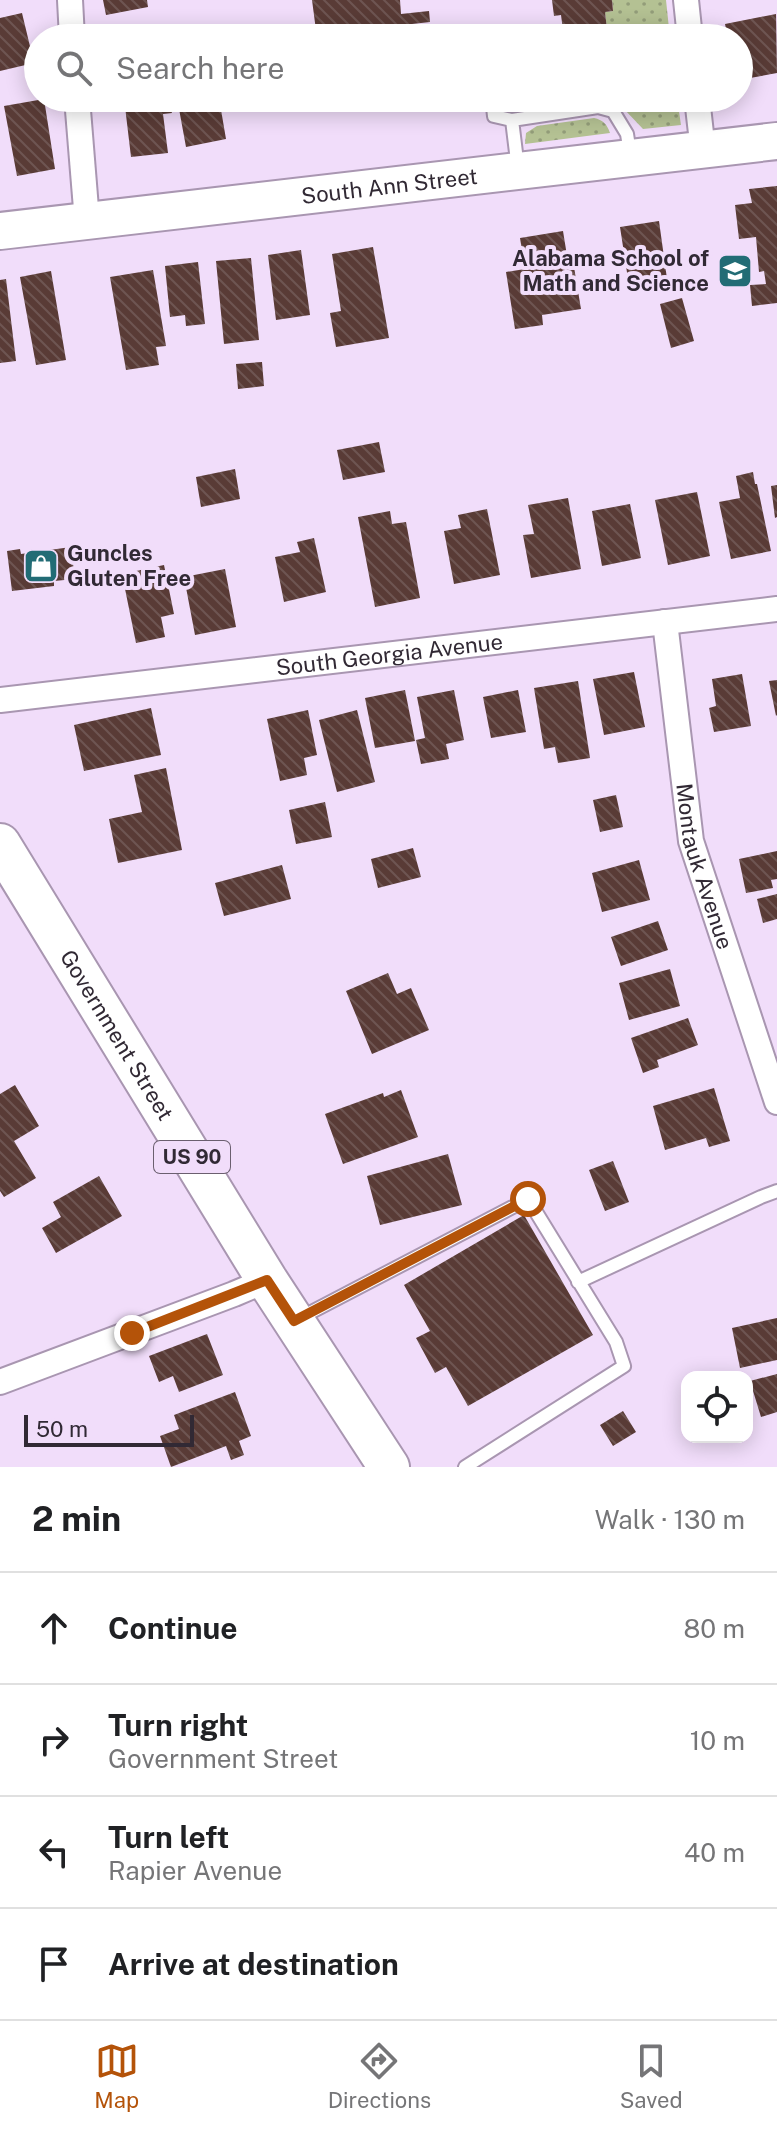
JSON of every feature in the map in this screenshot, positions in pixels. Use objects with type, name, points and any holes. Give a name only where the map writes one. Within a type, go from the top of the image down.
[{"type":"main road","name":"Government Street","points":[[0,844],[267,1280],[389,1467]]},
{"type":"street","points":[[70,0],[71,24]]},
{"type":"street","points":[[686,0],[689,24]]},
{"type":"street","points":[[78,112],[87,221]]},
{"type":"street","points":[[699,112],[703,151]]},
{"type":"street","name":"South Ann Street","points":[[0,231],[777,141]]},
{"type":"street","name":"South Georgia Avenue","points":[[0,700],[777,609]]},
{"type":"street","name":"Montauk Avenue","points":[[665,622],[691,841],[777,1102]]},
{"type":"street","points":[[0,1382],[267,1280]]},
{"type":"lane","points":[[494,112],[494,116],[512,120],[565,112]]},
{"type":"lane","points":[[614,112],[627,134],[631,159]]},
{"type":"lane","points":[[512,120],[518,172]]},
{"type":"lane","points":[[578,1282],[777,1191]]},
{"type":"lane","points":[[294,1321],[528,1199],[616,1342],[624,1366],[465,1467]]},
{"type":"green space","points":[[612,0],[666,0],[669,24],[606,24],[605,12],[613,11]]},
{"type":"green space","points":[[627,112],[679,112],[681,125],[643,129]]},
{"type":"green space","points":[[594,118],[604,123],[610,133],[525,144],[526,133],[537,126]]},
{"type":"building","points":[[103,0],[147,0],[148,7],[106,15]]},
{"type":"building","points":[[312,0],[400,0],[401,14],[429,11],[430,22],[412,24],[315,24]]},
{"type":"building","points":[[552,0],[612,0],[613,11],[605,12],[606,24],[562,24],[561,15],[554,16]]},
{"type":"building","points":[[22,13],[24,65],[0,71],[0,18]]},
{"type":"building","points":[[776,14],[777,73],[753,77],[753,24],[725,24]]},
{"type":"building","points":[[24,102],[24,112],[46,112],[55,169],[17,176],[4,106]]},
{"type":"building","points":[[126,112],[172,112],[163,114],[168,153],[131,157]]},
{"type":"building","points":[[180,112],[221,112],[226,139],[186,147]]},
{"type":"building","points":[[777,186],[777,303],[752,306],[750,285],[766,284],[764,271],[759,272],[756,237],[739,239],[735,205],[752,203],[749,189]]},
{"type":"building","points":[[659,221],[668,286],[630,292],[620,227]]},
{"type":"building","points":[[563,231],[569,268],[574,267],[581,309],[542,315],[543,325],[515,329],[506,272],[525,269],[520,238]]},
{"type":"building","points":[[373,247],[389,338],[336,347],[330,313],[341,311],[332,254]]},
{"type":"building","points":[[301,250],[310,315],[276,320],[268,255]]},
{"type":"building","points":[[251,258],[259,340],[224,344],[216,261]]},
{"type":"building","points":[[198,262],[205,324],[186,326],[185,315],[170,317],[165,266]]},
{"type":"building","points":[[153,270],[166,346],[156,347],[159,365],[126,370],[110,277]]},
{"type":"building","points":[[51,271],[66,360],[36,365],[20,277]]},
{"type":"building","points":[[6,279],[16,361],[0,363],[0,280]]},
{"type":"building","points":[[682,298],[694,341],[671,348],[660,304]]},
{"type":"building","points":[[262,362],[264,386],[238,389],[236,364]]},
{"type":"building","points":[[379,442],[385,472],[343,480],[337,450]]},
{"type":"building","points":[[235,469],[240,499],[201,507],[196,477]]},
{"type":"building","points":[[753,472],[771,551],[731,559],[719,502],[740,498],[736,476]]},
{"type":"building","points":[[777,485],[777,517],[775,518],[771,486]]},
{"type":"building","points":[[697,492],[710,556],[668,565],[655,500]]},
{"type":"building","points":[[568,498],[581,569],[531,578],[523,535],[534,534],[528,505]]},
{"type":"building","points":[[630,504],[641,558],[602,566],[592,511]]},
{"type":"building","points":[[487,509],[500,575],[454,584],[444,531],[461,528],[458,515]]},
{"type":"building","points":[[390,511],[392,524],[406,522],[420,598],[375,607],[358,517]]},
{"type":"building","points":[[314,538],[326,592],[284,602],[275,557],[300,552],[297,542]]},
{"type":"building","name":"Guncles Gluten Free","points":[[71,547],[75,579],[54,581],[54,586],[12,591],[7,551],[20,549],[21,554]]},
{"type":"building","points":[[164,565],[174,614],[161,617],[165,637],[136,643],[124,584],[138,581],[136,571]]},
{"type":"building","points":[[225,569],[236,627],[195,635],[184,577]]},
{"type":"building","points":[[634,672],[645,727],[604,735],[593,679]]},
{"type":"building","points":[[742,674],[751,726],[714,732],[709,708],[716,706],[712,679]]},
{"type":"building","points":[[777,680],[777,715],[776,716],[769,681]]},
{"type":"building","points":[[578,681],[590,758],[558,763],[555,747],[544,749],[534,688]]},
{"type":"building","points":[[405,690],[415,741],[375,748],[365,698]]},
{"type":"building","points":[[454,690],[464,740],[446,744],[449,759],[421,764],[416,740],[425,738],[417,697]]},
{"type":"building","points":[[518,690],[526,732],[491,738],[483,697]]},
{"type":"building","points":[[151,708],[161,755],[84,771],[74,725]]},
{"type":"building","points":[[308,710],[317,755],[304,758],[307,775],[280,781],[267,719]]},
{"type":"building","points":[[357,710],[375,782],[337,792],[319,720]]},
{"type":"building","points":[[166,768],[182,850],[118,863],[109,819],[142,812],[134,775]]},
{"type":"building","points":[[616,795],[623,827],[600,832],[593,800]]},
{"type":"building","points":[[325,802],[332,837],[296,844],[289,810]]},
{"type":"building","points":[[413,848],[421,877],[378,888],[371,859]]},
{"type":"building","points":[[777,851],[777,879],[771,880],[773,888],[746,893],[739,859]]},
{"type":"building","points":[[639,860],[650,900],[602,912],[592,873]]},
{"type":"building","points":[[282,865],[291,899],[224,916],[215,883]]},
{"type":"building","points":[[777,894],[777,919],[763,923],[757,899]]},
{"type":"building","points":[[658,921],[668,950],[621,966],[611,937]]},
{"type":"building","points":[[670,969],[680,1006],[629,1020],[619,983]]},
{"type":"building","points":[[388,973],[397,994],[411,988],[429,1030],[372,1054],[346,991]]},
{"type":"building","points":[[688,1018],[698,1045],[657,1060],[659,1067],[643,1073],[631,1038]]},
{"type":"building","points":[[15,1085],[39,1126],[14,1141],[36,1178],[4,1197],[0,1191],[0,1094]]},
{"type":"building","points":[[714,1088],[730,1141],[709,1147],[706,1138],[665,1150],[653,1106]]},
{"type":"building","points":[[401,1090],[418,1137],[343,1164],[325,1114],[383,1093],[384,1097]]},
{"type":"building","points":[[448,1154],[462,1205],[380,1225],[367,1176]]},
{"type":"building","points":[[613,1161],[629,1202],[605,1211],[589,1170]]},
{"type":"building","points":[[99,1176],[122,1216],[56,1253],[42,1228],[61,1217],[53,1202]]},
{"type":"building","points":[[524,1215],[593,1335],[468,1406],[446,1367],[435,1373],[416,1338],[430,1331],[404,1285]]},
{"type":"building","points":[[777,1318],[777,1360],[740,1368],[732,1328]]},
{"type":"building","points":[[207,1334],[223,1375],[179,1392],[173,1376],[159,1382],[149,1356]]},
{"type":"building","points":[[777,1374],[777,1412],[761,1417],[753,1380]]},
{"type":"building","points":[[235,1392],[251,1436],[239,1441],[244,1455],[231,1460],[226,1446],[171,1467],[160,1436],[179,1429],[174,1415]]},
{"type":"building","points":[[623,1411],[636,1432],[613,1446],[600,1425]]},
{"type":"place","name":"Alabama School of Math and Science","points":[[735,271]]},
{"type":"place","name":"Guncles Gluten Free","points":[[41,566]]},
{"type":"route","points":[[132,1333],[267,1280],[294,1321],[528,1199]]}]
